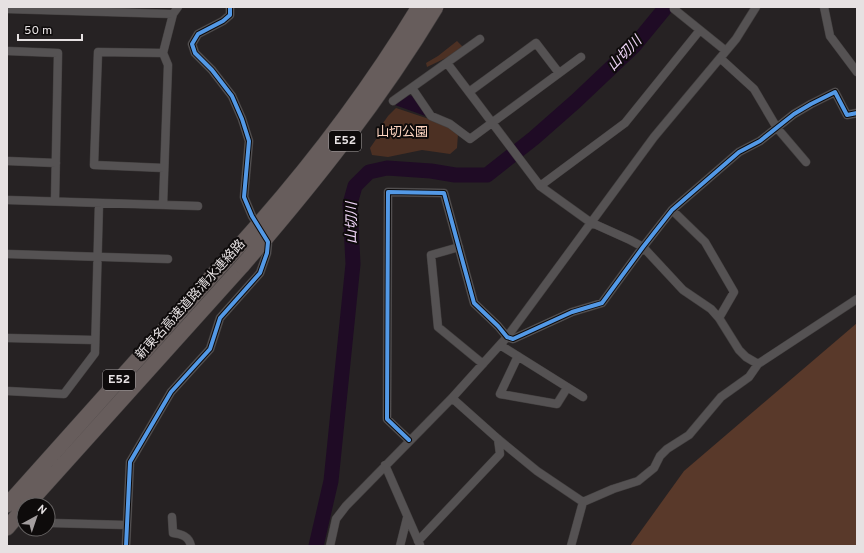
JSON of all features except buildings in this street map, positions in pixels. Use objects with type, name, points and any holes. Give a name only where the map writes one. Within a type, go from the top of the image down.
[{"type":"highway","name":"新東名高速道路清水連絡路","points":[[7,505],[283,196],[343,121],[391,52],[419,7]]},
{"type":"highway","name":"新東名高速道路清水連絡路","points":[[34,497],[295,206],[354,129],[402,61],[436,7]]},
{"type":"highway","name":"新東名高速道路清水連絡路","points":[[7,528],[16,517]]},
{"type":"street","points":[[126,546],[130,462],[171,392],[210,349],[220,318],[260,273],[267,253],[268,242],[252,216],[244,196],[249,141],[242,119],[232,96],[212,70],[196,53],[192,44],[198,34],[223,21],[230,15],[230,7]]},
{"type":"street","points":[[676,7],[674,9],[726,51]]},
{"type":"street","points":[[330,546],[336,519],[346,506],[452,398],[507,337],[590,222],[654,137],[736,39],[756,7]]},
{"type":"street","points":[[824,7],[830,36],[857,72]]},
{"type":"street","points":[[11,8],[176,10],[163,53],[168,65],[163,204]]},
{"type":"street","points":[[540,186],[625,122],[700,30]]},
{"type":"street","points":[[393,101],[480,39]]},
{"type":"street","points":[[469,92],[536,43],[559,73]]},
{"type":"street","points":[[7,50],[58,53],[55,201]]},
{"type":"street","points":[[163,53],[98,52],[94,165],[164,168]]},
{"type":"street","points":[[412,88],[431,116],[450,124],[470,139],[581,57]]},
{"type":"street","points":[[720,58],[754,89],[777,128],[806,162]]},
{"type":"street","points":[[447,63],[540,186],[590,222],[643,247],[683,290],[711,308],[739,350],[746,357],[758,364]]},
{"type":"street","points":[[410,440],[387,419],[388,192],[444,193],[474,303],[498,326],[507,337],[513,339],[572,312],[602,303],[672,210],[739,152],[760,142],[794,114],[810,104],[835,92],[848,115],[857,113]]},
{"type":"street","points":[[7,161],[56,164]]},
{"type":"street","points":[[7,200],[198,206]]},
{"type":"street","points":[[7,391],[64,394],[95,353],[100,203]]},
{"type":"street","points":[[672,210],[705,242],[734,292],[719,318]]},
{"type":"street","points":[[459,247],[431,255],[438,327],[483,364]]},
{"type":"street","points":[[7,254],[168,259]]},
{"type":"street","points":[[583,502],[613,489],[638,481],[654,468],[660,456],[667,449],[689,435],[721,397],[749,378],[758,364],[857,299]]},
{"type":"street","points":[[7,338],[95,340]]},
{"type":"street","points":[[500,345],[583,397]]},
{"type":"street","points":[[518,356],[500,394],[557,404],[567,388]]},
{"type":"street","points":[[452,398],[537,471],[583,502]]},
{"type":"street","points":[[385,465],[419,543],[500,454],[498,439]]},
{"type":"street","points":[[571,546],[583,502]]},
{"type":"street","points":[[172,517],[173,533],[183,535],[190,542],[191,546]]},
{"type":"street","points":[[400,546],[407,518]]},
{"type":"street","points":[[56,523],[126,525]]},
{"type":"green space","points":[[457,41],[463,47],[450,56],[427,67],[426,63],[438,56]]},
{"type":"green space","name":"山切公園","points":[[396,108],[444,124],[458,134],[457,148],[450,154],[422,150],[388,157],[372,155],[370,148],[379,135],[381,126]]},
{"type":"shaded area","points":[[408,95],[413,96],[428,117],[395,105]]},
{"type":"shaded area","points":[[857,323],[857,546],[630,546],[684,471]]},
{"type":"waterway","name":"山切川","points":[[316,546],[331,481],[353,264],[350,204],[355,186],[369,172],[387,168],[431,171],[455,175],[487,175],[534,138],[576,101],[634,46],[666,7]]},
{"type":"cycle path","points":[[126,546],[130,462],[171,392],[210,349],[220,318],[260,273],[267,253],[268,242],[252,216],[244,197],[249,141],[242,119],[232,96],[212,70],[195,53],[192,44],[198,34],[223,21],[230,15],[230,7]]},
{"type":"cycle path","points":[[409,440],[387,419],[388,192],[444,193],[474,303],[498,326],[507,337],[513,339],[572,312],[602,303],[672,210],[739,152],[760,141],[794,114],[835,92],[847,115],[857,113]]}]
